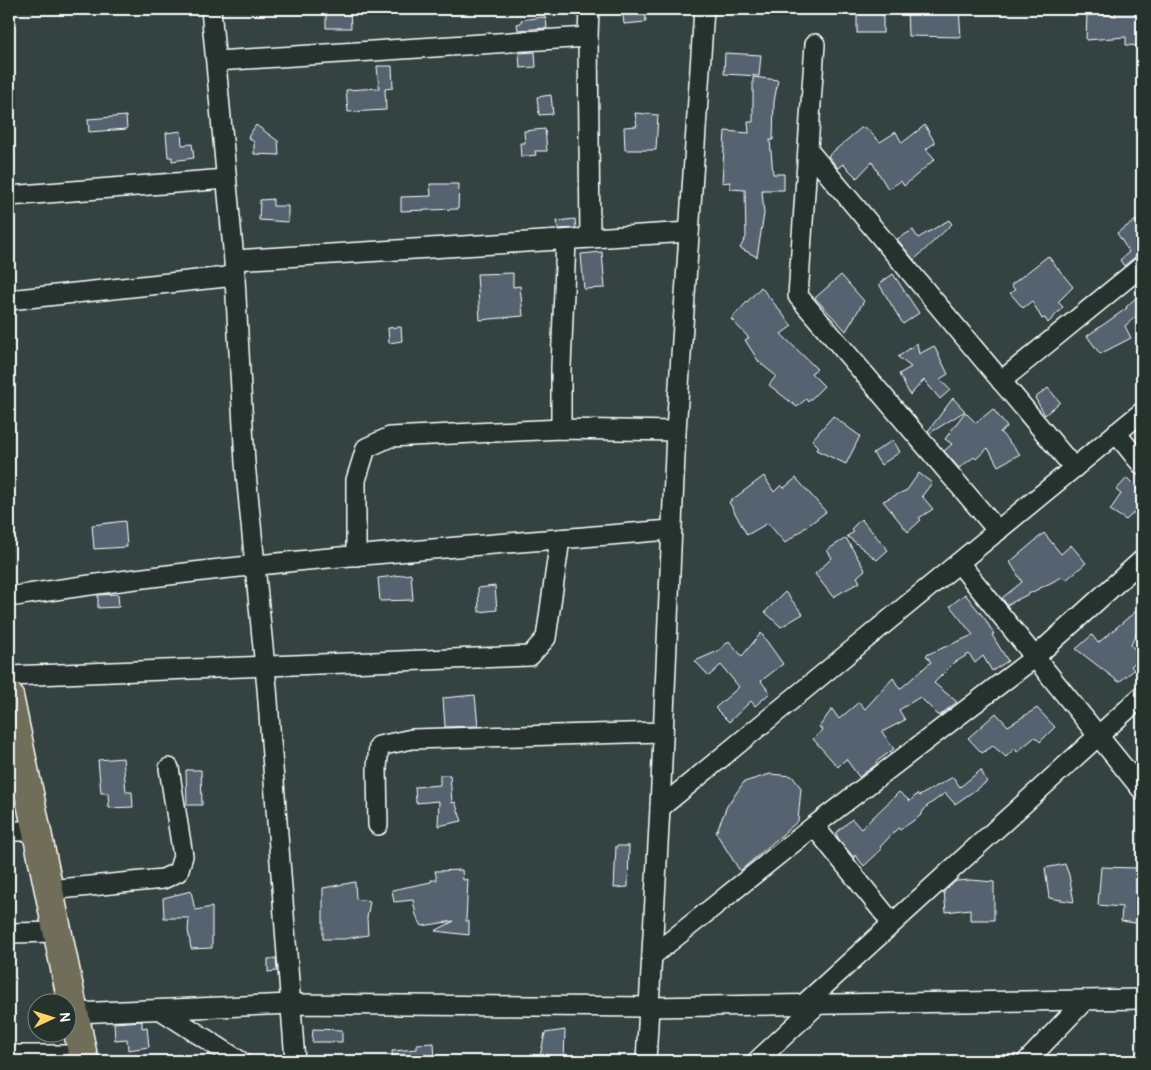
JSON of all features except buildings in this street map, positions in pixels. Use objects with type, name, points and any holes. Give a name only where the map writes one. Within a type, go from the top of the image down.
[{"type":"main road","points":[[9,696],[70,992]]},
{"type":"main road","points":[[78,1033],[83,1058]]},
{"type":"street","points":[[211,9],[235,268],[245,463],[264,665],[295,1061]]},
{"type":"street","points":[[589,9],[590,238]]},
{"type":"street","points":[[646,1061],[660,808],[676,431],[704,9]]},
{"type":"street","points":[[217,61],[588,37]]},
{"type":"street","points":[[815,44],[798,296],[998,531]]},
{"type":"street","points":[[808,150],[1074,468]]},
{"type":"street","points":[[9,196],[226,178]]},
{"type":"street","points":[[9,300],[235,268],[590,238],[689,232]]},
{"type":"street","points":[[561,429],[561,367],[566,240]]},
{"type":"street","points":[[1001,381],[1142,266]]},
{"type":"street","points":[[660,808],[1142,412]]},
{"type":"street","points":[[356,556],[356,480],[366,448],[390,436],[561,429],[676,431]]},
{"type":"street","points":[[1116,433],[1142,465]]},
{"type":"street","points":[[9,597],[79,586],[255,566],[671,530]]},
{"type":"street","points":[[9,676],[530,656],[546,638],[560,539]]},
{"type":"street","points":[[652,956],[814,826],[1034,658],[1142,560]]},
{"type":"street","points":[[959,563],[1142,790]]},
{"type":"street","points":[[757,1061],[810,1004],[892,923],[1142,696]]},
{"type":"street","points":[[378,825],[376,768],[379,746],[412,740],[662,732]]},
{"type":"street","points":[[49,890],[163,879],[178,872],[183,856],[170,768]]},
{"type":"street","points":[[814,826],[892,923]]},
{"type":"street","points":[[9,831],[37,831]]},
{"type":"street","points":[[9,933],[58,932]]},
{"type":"street","points":[[78,1013],[292,1004],[650,1007],[1142,999]]},
{"type":"street","points":[[1027,1061],[1085,1000]]},
{"type":"street","points":[[161,1010],[240,1061]]},
{"type":"street","points":[[9,1055],[83,1058]]}]
